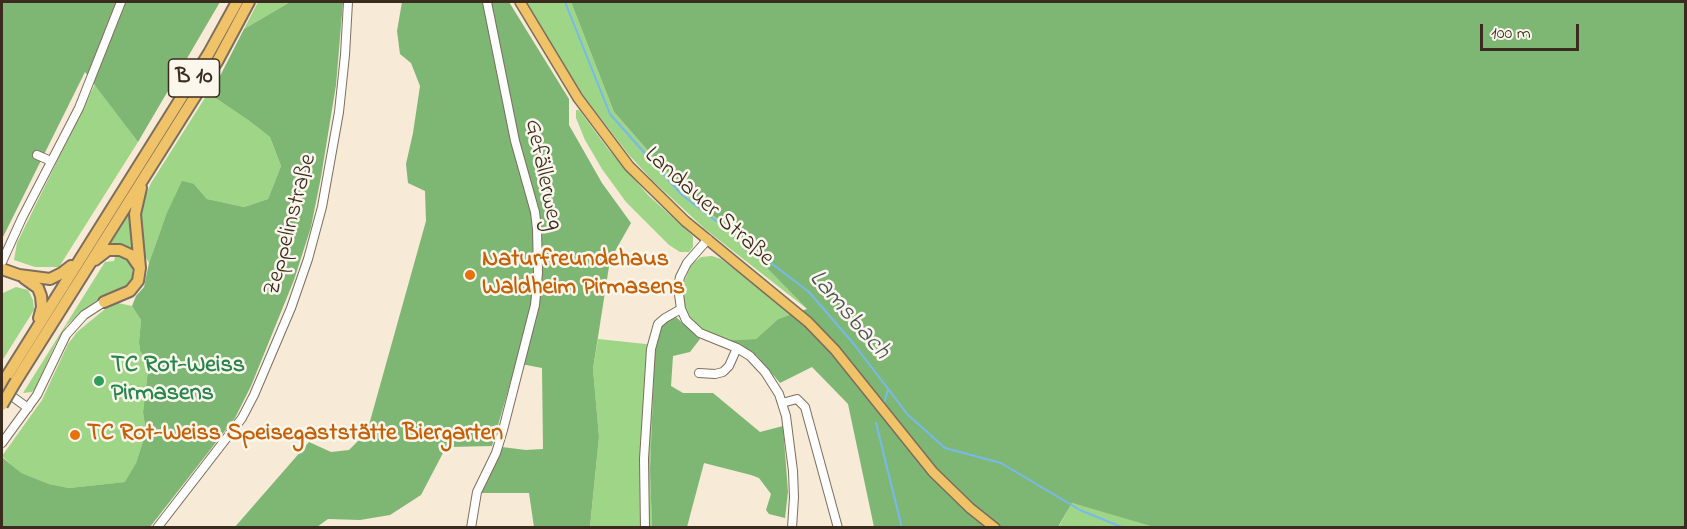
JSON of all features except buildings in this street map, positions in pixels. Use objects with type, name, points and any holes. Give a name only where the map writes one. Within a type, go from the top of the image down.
[{"type":"highway","name":"B 10","points":[[2,384],[209,53],[237,2]]},
{"type":"highway","name":"B 10","points":[[2,405],[218,60],[249,2]]},
{"type":"highway","points":[[104,302],[135,287],[138,281],[140,268],[135,213],[140,192],[151,166]]},
{"type":"highway","points":[[84,272],[101,254],[115,249],[131,255],[140,268]]},
{"type":"highway","points":[[2,269],[19,275],[50,279],[69,269],[82,255]]},
{"type":"highway","points":[[19,275],[38,288],[41,296],[42,307],[33,333]]},
{"type":"main road","name":"Landauer Straße","points":[[520,2],[578,98],[612,145],[648,187],[808,322],[835,350],[933,472],[970,508],[995,528]]},
{"type":"street","points":[[2,262],[79,108],[121,2]]},
{"type":"street","name":"Zeppelinstraße","points":[[157,528],[242,418],[291,308],[308,259],[322,207],[339,112],[348,2]]},
{"type":"street","name":"Gefällerweg","points":[[471,528],[477,492],[496,453],[503,430],[535,305],[538,273],[535,212],[515,141],[487,2]]},
{"type":"street","points":[[37,154],[51,161]]},
{"type":"street","points":[[708,239],[687,263],[680,277],[678,287],[681,309],[686,320],[700,333],[750,356],[765,372],[782,403],[793,471],[792,528]]},
{"type":"street","points":[[2,443],[41,387],[66,335],[84,315],[104,302]]},
{"type":"street","points":[[645,528],[644,459],[651,349],[658,324],[681,309]]},
{"type":"street","points":[[699,373],[723,372],[729,366],[736,348]]},
{"type":"street","points":[[2,389],[28,408]]},
{"type":"street","points":[[782,403],[796,399],[805,407],[837,528]]},
{"type":"green space","points":[[2,2],[220,2],[138,142],[85,72],[2,239]]},
{"type":"green space","points":[[258,2],[290,2],[244,29]]},
{"type":"green space","points":[[290,2],[343,2],[336,85],[311,227],[294,280],[251,386],[235,418],[150,527],[2,527],[2,457],[21,473],[49,484],[69,488],[125,482],[136,463],[146,432],[143,412],[149,362],[140,351],[141,320],[132,306],[136,296],[144,287],[149,263],[166,215],[182,181],[194,184],[207,199],[244,207],[268,199],[281,166],[270,137],[208,93],[218,80],[244,29]]},
{"type":"green space","points":[[402,2],[509,2],[569,99],[569,125],[602,183],[631,223],[610,260],[593,369],[599,437],[590,527],[534,527],[529,493],[481,493],[502,447],[526,450],[543,449],[542,368],[516,363],[492,446],[450,447],[444,451],[421,495],[390,515],[360,520],[328,519],[317,527],[234,528],[309,442],[331,452],[349,450],[367,432],[426,221],[425,191],[408,183],[406,164],[420,86],[411,63],[400,54],[397,31]]},
{"type":"green space","points":[[525,2],[571,2],[614,112],[686,194],[724,224],[807,309],[705,229],[652,180],[629,155],[585,98]]},
{"type":"green space","points":[[571,2],[1685,2],[1685,527],[1158,528],[1072,503],[1058,527],[874,527],[848,404],[812,367],[780,383],[757,356],[727,340],[756,339],[778,319],[807,309],[724,224],[686,194],[614,112]]},
{"type":"green space","points":[[95,84],[138,142],[59,267],[35,267],[14,260],[17,243]]},
{"type":"green space","points":[[208,93],[270,137],[281,166],[268,199],[244,207],[207,199],[194,184],[166,215],[149,263],[144,254],[140,218],[142,205],[151,183]]},
{"type":"green space","points":[[576,110],[579,110],[608,149],[648,195],[693,236],[693,247],[689,252],[680,252],[669,245],[626,202],[602,169],[585,140],[576,118]]},
{"type":"green space","points":[[132,209],[136,253],[127,247],[109,246]]},
{"type":"green space","points":[[116,254],[128,258],[133,264],[132,280],[125,287],[100,298],[67,325],[35,389],[32,392],[23,393],[105,262],[114,261]]},
{"type":"green space","points":[[712,256],[721,259],[793,314],[778,319],[756,339],[727,340],[701,329],[690,319],[685,309],[682,295],[683,284],[692,264],[701,257]]},
{"type":"green space","points":[[16,287],[28,290],[33,300],[34,310],[2,361],[2,296],[3,293]]},
{"type":"green space","name":"TC Rot-Weiss Pirmasens","points":[[118,303],[132,306],[141,320],[140,351],[149,362],[143,412],[146,432],[136,463],[126,482],[69,488],[49,484],[20,473],[2,456],[42,400],[68,344],[77,332],[105,309]]},
{"type":"green space","points":[[676,317],[700,339],[690,352],[673,356],[671,386],[683,393],[713,393],[760,432],[783,426],[788,492],[785,518],[769,514],[766,510],[771,494],[759,478],[704,463],[687,527],[652,528],[650,469],[655,345],[660,325],[669,318]]},
{"type":"green space","points":[[598,339],[655,345],[650,469],[652,527],[590,528],[599,437],[593,369]]},
{"type":"green space","points":[[1072,503],[1158,527],[1058,528]]},
{"type":"waterway","name":"Lamsbach","points":[[565,2],[610,114],[682,195],[809,292],[853,343],[908,415],[945,448],[1001,463],[1080,510],[1124,528]]},
{"type":"waterway","points":[[884,403],[888,390]]},
{"type":"waterway","points":[[876,423],[902,528]]},
{"type":"place","name":"Naturfreundehaus Waldheim Pirmasens","points":[[470,275]]},
{"type":"place","name":"TC Rot-Weiss Pirmasens","points":[[99,381]]},
{"type":"place","name":"TC Rot-Weiss Speisegaststätte Biergarten","points":[[75,435]]}]
